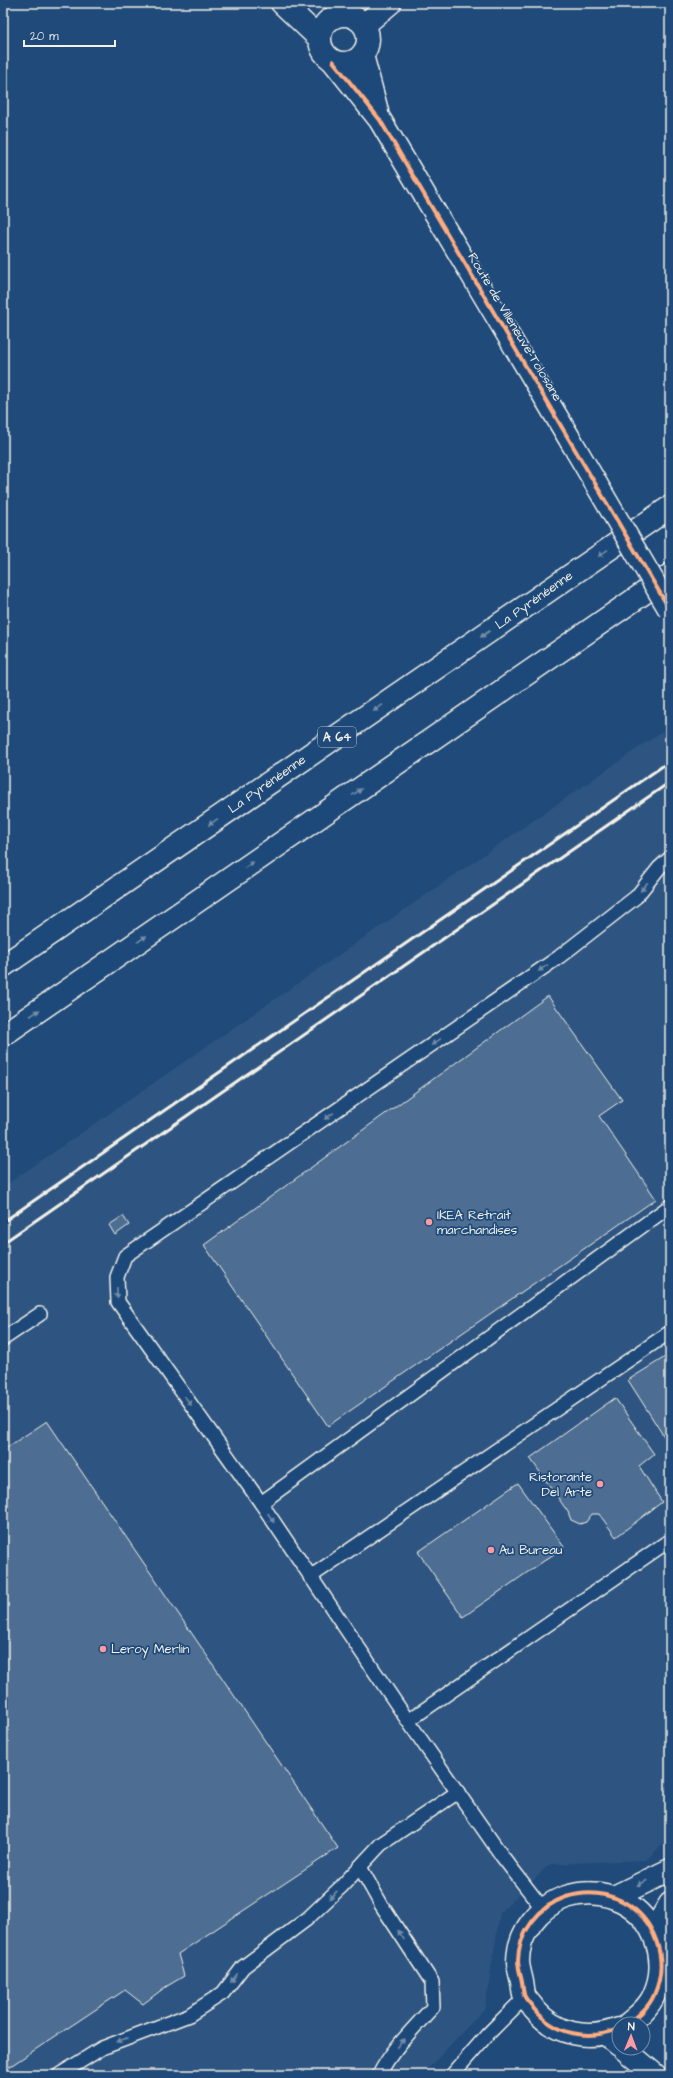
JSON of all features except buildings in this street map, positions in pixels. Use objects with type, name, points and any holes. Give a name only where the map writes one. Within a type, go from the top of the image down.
[{"type":"main road","name":"Route de Villeneuve-Tolosane","points":[[283,3],[329,19]]},
{"type":"main road","name":"Route de Villeneuve-Tolosane","points":[[283,3],[319,38],[323,52],[333,61],[380,120],[670,610]]},
{"type":"main road","points":[[364,25],[390,3]]},
{"type":"main road","points":[[319,38],[324,24],[329,19],[344,14],[358,19],[364,25],[368,40],[367,48],[362,55],[349,63],[333,61]]},
{"type":"main road","name":"Route de Villeneuve-Tolosane","points":[[362,55],[380,120]]},
{"type":"main road","name":"La Pyrénéenne","points":[[3,966],[670,507]]},
{"type":"main road","points":[[3,1035],[670,575]]},
{"type":"main road","points":[[614,1897],[670,1870]]},
{"type":"main road","points":[[611,2036],[583,2036],[561,2030],[542,2018],[525,1997],[518,1962],[521,1942],[530,1924],[543,1909],[559,1900],[577,1894],[596,1893],[614,1897],[635,1910],[644,1918],[654,1932],[660,1953],[660,1974],[654,1995],[637,2016]]},
{"type":"main road","points":[[654,1932],[670,1904]]},
{"type":"main road","points":[[632,2056],[655,2075]]},
{"type":"lane","points":[[543,1909],[502,1856],[310,1577],[261,1503],[118,1302],[117,1276],[125,1256],[559,957],[636,897],[659,868],[670,858]]},
{"type":"lane","points":[[261,1503],[670,1206]]},
{"type":"lane","points":[[3,1339],[40,1314]]},
{"type":"lane","points":[[310,1577],[670,1332]]},
{"type":"lane","points":[[408,1720],[670,1540]]},
{"type":"lane","points":[[60,2075],[102,2048],[189,2015],[223,1993],[243,1967],[307,1919],[360,1867],[381,1844],[458,1792]]},
{"type":"lane","points":[[360,1867],[382,1906],[432,1982],[433,2007],[402,2042],[384,2065],[379,2075]]},
{"type":"lane","points":[[452,2075],[487,2035],[525,1997]]},
{"type":"shaded area","points":[[670,726],[670,1838],[646,1860],[550,1864],[500,1913],[485,2008],[422,2075],[3,2075],[3,1187]]},
{"type":"railway","points":[[3,1222],[670,761]]},
{"type":"railway","points":[[3,1243],[670,782]]},
{"type":"cycle path","points":[[333,61],[380,120],[670,610]]},
{"type":"cycle path","points":[[611,2032],[596,2035],[584,2035],[562,2030],[543,2018],[525,1997],[518,1964],[522,1940],[532,1922],[539,1914],[556,1901],[573,1895],[587,1893],[601,1894],[615,1898],[634,1908],[651,1929],[660,1954],[659,1982],[649,2003],[637,2016]]},
{"type":"place","name":"IKEA Retrait marchandises","points":[[429,1222]]},
{"type":"place","name":"Ristorante Del Arte","points":[[600,1484]]},
{"type":"place","name":"Au Bureau","points":[[491,1550]]},
{"type":"place","name":"Leroy Merlin","points":[[103,1649]]}]
